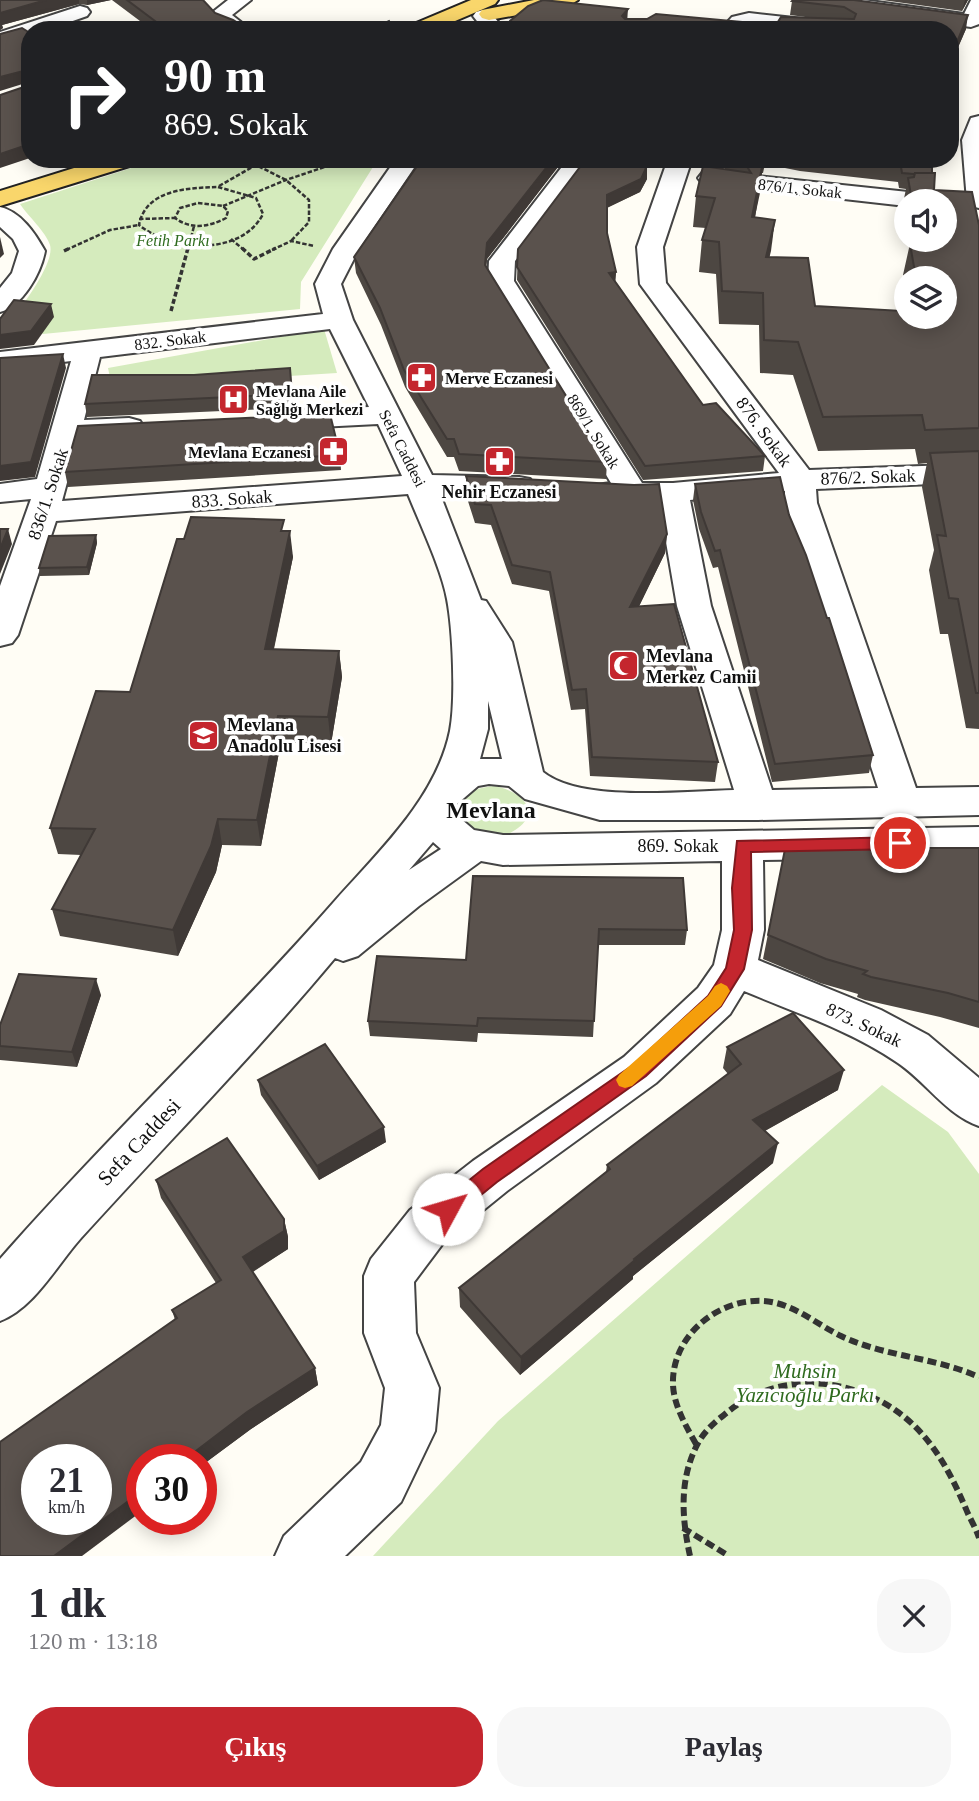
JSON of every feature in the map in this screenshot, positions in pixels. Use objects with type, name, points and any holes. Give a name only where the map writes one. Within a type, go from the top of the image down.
[{"type":"main road","points":[[407,21],[453,0]]},
{"type":"main road","points":[[489,15],[523,0]]},
{"type":"main road","points":[[459,21],[568,0]]},
{"type":"main road","points":[[0,181],[45,168]]},
{"type":"main road","points":[[0,199],[99,168]]},
{"type":"street","points":[[227,21],[219,15],[241,0]]},
{"type":"street","points":[[853,0],[850,5],[971,21],[979,3]]},
{"type":"street","points":[[53,21],[80,12]]},
{"type":"street","points":[[745,21],[783,14],[809,21]]},
{"type":"street","points":[[0,39],[21,32]]},
{"type":"street","points":[[971,204],[974,140],[979,123]]},
{"type":"street","name":"Sefa Caddesi","points":[[0,1297],[61,1225],[283,990],[437,805],[460,762],[469,729],[470,658],[464,597],[422,484],[339,320],[328,284],[346,249],[402,168]]},
{"type":"street","name":"869/1. Sokak","points":[[584,168],[502,261],[501,281],[633,493]]},
{"type":"street","name":"876/1. Sokak","points":[[669,168],[894,197]]},
{"type":"street","name":"876. Sokak","points":[[669,168],[650,247],[653,284],[800,480],[801,503],[902,803]]},
{"type":"street","points":[[0,214],[24,236],[32,251],[17,285],[0,304]]},
{"type":"street","points":[[0,235],[31,258]]},
{"type":"street","name":"832. Sokak","points":[[5,354],[88,350],[339,320]]},
{"type":"street","name":"836/1. Sokak","points":[[0,635],[47,499],[88,350]]},
{"type":"street","points":[[248,421],[386,415]]},
{"type":"street","points":[[68,430],[151,426]]},
{"type":"street","name":"876/2. Sokak","points":[[422,484],[472,483],[633,493],[673,492],[800,480],[979,474]]},
{"type":"street","name":"833. Sokak","points":[[0,493],[47,499],[422,484]]},
{"type":"street","points":[[303,1556],[381,1482],[408,1431],[412,1388],[390,1333],[388,1276],[427,1226],[490,1176],[640,1070],[714,1001],[735,969],[743,930],[741,888],[750,826],[694,606],[673,492]]},
{"type":"street","name":"Sefa Caddesi","points":[[283,990],[404,895],[489,847],[534,839],[544,821],[547,807],[532,783],[494,642],[481,618],[464,597]]},
{"type":"street","points":[[489,847],[455,841],[437,805],[467,775],[489,771],[513,773],[532,783]]},
{"type":"street","name":"869. Sokak","points":[[532,783],[600,806],[750,826],[979,842]]},
{"type":"street","name":"869. Sokak","points":[[489,847],[750,826],[902,803],[979,801]]},
{"type":"street","name":"873. Sokak","points":[[735,969],[864,1023],[912,1048],[979,1106]]},
{"type":"path","points":[[218,187],[251,168]]},
{"type":"path","points":[[231,239],[254,259],[291,241],[309,222],[309,200],[286,180],[262,168]]},
{"type":"path","points":[[223,206],[321,168]]},
{"type":"path","points":[[218,187],[249,194],[260,204],[262,220],[250,232],[231,239],[191,246],[146,233],[139,225],[139,219],[149,204],[162,196],[196,188],[218,187]]},
{"type":"path","points":[[139,219],[175,218],[181,223],[194,226],[218,223],[226,218],[228,211],[223,206],[205,202],[180,208],[175,218]]},
{"type":"path","points":[[31,258],[64,251],[110,230],[139,225]]},
{"type":"path","points":[[167,340],[171,307],[191,246],[194,226]]},
{"type":"path","points":[[291,241],[346,249]]},
{"type":"path","points":[[696,1444],[679,1412],[673,1383],[678,1355],[690,1331],[710,1314],[736,1303],[763,1301],[792,1307],[852,1341],[957,1366],[979,1377]]},
{"type":"path","points":[[690,1556],[683,1528],[683,1492],[696,1444],[728,1408],[755,1392],[786,1383],[818,1382],[850,1388],[883,1402],[912,1423],[937,1450],[956,1481],[979,1535]]},
{"type":"path","points":[[683,1528],[729,1556]]},
{"type":"green space","name":"Fetih Parkı","points":[[131,168],[372,168],[301,282],[300,309],[43,334],[13,319],[37,283],[50,253],[50,245],[45,235],[20,204]]},
{"type":"green space","points":[[324,329],[337,373],[112,387],[108,368]]},
{"type":"green space","points":[[494,786],[518,795],[524,801],[528,813],[518,828],[503,835],[487,836],[464,821],[460,811],[462,800],[473,791]]},
{"type":"green space","name":"Muhsin Yazıcıoğlu Parkı","points":[[882,1085],[948,1132],[979,1174],[979,1556],[373,1556],[498,1421]]},
{"type":"building","points":[[0,0],[46,0],[0,13]]},
{"type":"building","points":[[127,0],[203,0],[215,13],[235,21],[155,21]]},
{"type":"building","points":[[543,0],[628,9],[622,16],[625,19],[647,19],[656,14],[732,21],[510,21],[528,6]]},
{"type":"building","points":[[793,0],[854,0],[968,15],[959,37],[959,21],[778,21],[781,17],[854,19],[856,14],[844,7]]},
{"type":"building","points":[[21,28],[21,72],[0,77],[0,34]]},
{"type":"building","points":[[21,88],[21,147],[0,154],[0,95]]},
{"type":"building","points":[[416,168],[546,168],[487,243],[485,265],[607,462],[459,454],[454,439],[447,439],[404,370],[380,308],[354,257]]},
{"type":"building","points":[[579,168],[646,168],[641,179],[607,195],[607,233],[616,272],[609,273],[703,405],[716,403],[765,456],[645,466],[517,267],[518,249]]},
{"type":"building","points":[[703,168],[751,173],[748,168],[762,168],[752,217],[775,220],[766,257],[808,258],[815,306],[894,311],[894,329],[957,329],[957,266],[914,266],[911,252],[957,252],[957,191],[972,192],[979,225],[979,428],[925,430],[922,415],[823,417],[798,342],[764,340],[763,293],[722,291],[719,242],[702,240],[715,198],[696,196]]},
{"type":"building","points":[[901,168],[932,168],[932,173],[902,173]]},
{"type":"building","points":[[915,173],[935,173],[934,189],[910,189],[908,178],[914,177]]},
{"type":"building","points":[[14,300],[51,304],[31,331],[0,335],[0,319]]},
{"type":"building","points":[[63,354],[31,462],[0,466],[0,358]]},
{"type":"building","points":[[290,368],[292,394],[85,404],[92,375],[194,375]]},
{"type":"building","points":[[330,414],[340,455],[65,472],[78,426]]},
{"type":"building","points":[[979,451],[979,693],[976,693],[958,599],[949,598],[937,535],[946,536],[930,453]]},
{"type":"building","points":[[466,476],[659,484],[667,534],[630,607],[674,604],[718,762],[592,757],[586,689],[572,690],[550,572],[512,565],[491,505],[475,504]]},
{"type":"building","points":[[780,477],[789,515],[829,618],[873,755],[775,764],[720,550],[715,551],[701,512],[695,484]]},
{"type":"building","points":[[191,517],[284,520],[281,531],[290,531],[265,649],[339,651],[328,717],[278,716],[257,820],[218,819],[211,846],[173,930],[52,909],[95,829],[50,828],[96,691],[130,692],[177,539],[184,539]]},
{"type":"building","points":[[0,529],[8,529],[0,549]]},
{"type":"building","points":[[96,535],[87,567],[39,568],[49,536]]},
{"type":"building","points":[[786,844],[833,848],[979,848],[979,1002],[871,977],[863,974],[867,971],[826,959],[768,935]]},
{"type":"building","points":[[473,876],[683,878],[687,930],[599,929],[594,1021],[478,1018],[477,1026],[368,1021],[377,956],[466,960]]},
{"type":"building","points":[[19,974],[96,979],[72,1052],[0,1046],[0,1025]]},
{"type":"building","points":[[793,1013],[844,1070],[753,1120],[778,1143],[634,1259],[521,1357],[459,1288],[610,1169],[607,1165],[741,1064],[727,1047]]},
{"type":"building","points":[[325,1044],[384,1127],[317,1166],[258,1080]]},
{"type":"building","points":[[227,1138],[284,1219],[284,1231],[243,1257],[315,1368],[247,1412],[205,1444],[126,1444],[126,1503],[112,1513],[112,1444],[21,1444],[21,1535],[82,1535],[54,1556],[0,1556],[0,1442],[177,1318],[172,1310],[221,1280],[156,1180]]},
{"type":"slow traffic","points":[[625,1080],[640,1070],[714,1001],[721,991]]},
{"type":"place","name":"Merve Eczanesi","points":[[422,378]]},
{"type":"place","name":"Mevlana Aile Sağlığı Merkezi","points":[[233,400]]},
{"type":"place","name":"Mevlana Eczanesi","points":[[334,452]]},
{"type":"place","name":"Nehir Eczanesi","points":[[499,461]]},
{"type":"place","name":"Mevlana Merkez Camii","points":[[623,666]]},
{"type":"place","name":"Mevlana Anadolu Lisesi","points":[[204,735]]},
{"type":"district","name":"Mevlana","points":[[491,810]]},
{"type":"route","points":[[448,1209],[490,1176],[640,1070],[714,1001],[735,969],[743,930],[743,846],[900,843]]}]
